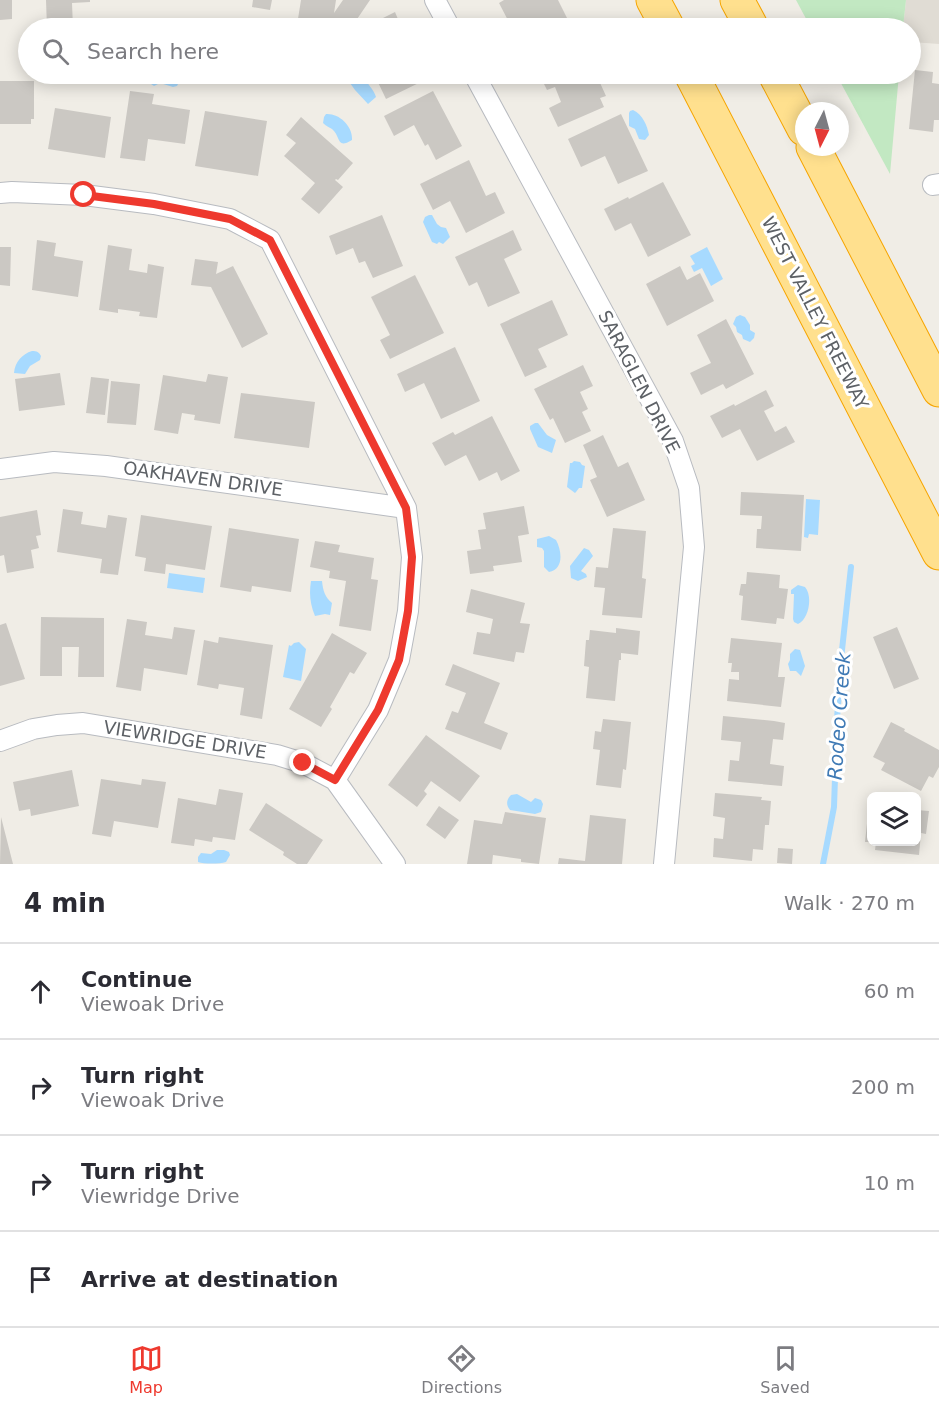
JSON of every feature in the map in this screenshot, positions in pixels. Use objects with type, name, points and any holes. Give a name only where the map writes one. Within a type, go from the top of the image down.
[{"type":"highway","points":[[653,0],[663,18]]},
{"type":"highway","points":[[738,0],[747,18]]},
{"type":"highway","name":"WEST VALLEY FREEWAY","points":[[696,84],[939,554]]},
{"type":"highway","points":[[781,84],[795,111]]},
{"type":"highway","points":[[818,156],[939,390]]},
{"type":"street","points":[[435,0],[445,18]]},
{"type":"street","name":"SARAGLEN DRIVE","points":[[479,84],[673,441],[689,488],[694,547],[664,864]]},
{"type":"street","points":[[0,193],[84,195],[154,204],[230,219],[270,240],[406,508],[412,557],[408,611],[399,660],[378,710],[335,780]]},
{"type":"street","name":"OAKHAVEN DRIVE","points":[[0,469],[54,462],[106,466],[406,508]]},
{"type":"street","name":"VIEWRIDGE DRIVE","points":[[0,741],[33,729],[83,723],[276,755],[303,763],[335,780],[395,864]]},
{"type":"shaded area","points":[[906,0],[939,0],[939,44],[921,43],[921,18],[904,18]]},
{"type":"green space","points":[[796,0],[906,0],[904,18],[806,18]]},
{"type":"green space","points":[[841,84],[898,84],[890,174]]},
{"type":"water","points":[[163,84],[178,84],[173,87]]},
{"type":"water","points":[[351,84],[368,84],[376,97],[368,104]]},
{"type":"water","points":[[633,110],[642,117],[646,124],[649,135],[645,140],[639,139],[635,129],[629,126],[629,113]]},
{"type":"water","points":[[326,114],[340,118],[348,125],[352,140],[347,143],[339,141],[335,132],[323,123]]},
{"type":"water","points":[[429,215],[432,215],[437,224],[446,228],[450,237],[443,244],[432,242],[423,222]]},
{"type":"water","points":[[707,247],[723,279],[711,286],[702,268],[694,272],[691,266],[695,264],[690,256]]},
{"type":"water","points":[[740,315],[745,317],[750,330],[755,333],[750,342],[743,339],[733,324],[736,317]]},
{"type":"water","points":[[32,351],[41,356],[40,360],[30,366],[25,374],[14,373],[20,359]]},
{"type":"water","points":[[538,423],[547,435],[556,440],[552,453],[538,447],[530,429],[530,426]]},
{"type":"water","points":[[574,461],[585,466],[582,488],[575,493],[567,487],[570,463]]},
{"type":"water","points":[[806,499],[820,500],[818,535],[809,534],[808,538],[804,537]]},
{"type":"water","points":[[549,536],[556,540],[560,549],[560,559],[557,567],[549,572],[544,567],[544,551],[537,547],[537,539]]},
{"type":"water","points":[[584,548],[589,550],[593,556],[581,571],[587,577],[578,581],[571,578],[570,566]]},
{"type":"water","points":[[169,573],[205,578],[203,593],[167,588]]},
{"type":"water","points":[[311,581],[322,581],[325,594],[332,603],[330,615],[315,616],[310,599]]},
{"type":"water","points":[[798,585],[805,587],[807,591],[809,607],[805,617],[798,624],[793,619],[794,594],[791,594],[791,590]]},
{"type":"water","points":[[299,642],[306,649],[301,681],[283,677],[289,645]]},
{"type":"water","points":[[795,649],[800,650],[805,666],[801,676],[796,671],[790,671],[788,664],[790,654]]},
{"type":"water","points":[[517,794],[531,802],[535,798],[541,800],[543,804],[541,812],[535,814],[510,810],[507,804],[508,799],[511,795]]},
{"type":"water","points":[[217,850],[224,850],[230,855],[226,862],[212,864],[198,862],[201,853],[211,854]]},
{"type":"building","points":[[0,0],[12,0],[12,19],[0,20]]},
{"type":"building","points":[[46,0],[90,0],[90,2],[72,3],[73,18],[47,18]]},
{"type":"building","points":[[253,0],[272,0],[270,10],[252,7]]},
{"type":"building","points":[[301,0],[336,0],[334,13],[343,0],[370,0],[358,18],[298,18]]},
{"type":"building","points":[[504,0],[558,0],[567,18],[507,18],[499,3]]},
{"type":"building","points":[[395,12],[398,18],[383,18]]},
{"type":"building","points":[[921,71],[933,72],[932,83],[939,84],[939,120],[934,120],[933,132],[909,129],[914,84],[921,84]]},
{"type":"building","points":[[0,81],[34,84],[34,119],[31,119],[31,124],[0,124]]},
{"type":"building","points":[[379,84],[417,84],[386,99]]},
{"type":"building","points":[[544,84],[601,84],[606,96],[600,98],[604,107],[558,127],[549,108],[561,102],[555,87],[547,90]]},
{"type":"building","points":[[130,91],[154,94],[152,104],[190,110],[185,144],[148,139],[145,161],[120,158]]},
{"type":"building","points":[[433,91],[462,146],[436,160],[428,144],[425,146],[414,125],[394,136],[384,116]]},
{"type":"building","points":[[55,108],[111,117],[105,158],[48,149]]},
{"type":"building","points":[[205,111],[267,121],[258,176],[195,166]]},
{"type":"building","points":[[621,114],[648,171],[618,184],[605,156],[581,167],[568,139]]},
{"type":"building","points":[[301,117],[353,163],[338,180],[335,180],[343,187],[319,214],[301,199],[315,183],[284,156],[296,143],[286,135]]},
{"type":"building","points":[[469,160],[486,196],[495,192],[505,213],[466,233],[450,201],[433,210],[420,184]]},
{"type":"building","points":[[663,182],[691,235],[648,257],[631,223],[615,231],[604,209]]},
{"type":"building","points":[[382,215],[403,266],[373,278],[365,261],[359,263],[353,248],[336,255],[329,236]]},
{"type":"building","points":[[513,230],[522,250],[504,259],[520,293],[488,307],[477,282],[469,286],[455,257]]},
{"type":"building","points":[[37,240],[56,243],[54,256],[83,261],[78,297],[32,290]]},
{"type":"building","points":[[108,245],[132,249],[129,270],[147,273],[148,264],[164,267],[157,318],[139,316],[140,312],[118,309],[118,313],[99,310]]},
{"type":"building","points":[[0,247],[11,247],[10,286],[0,285]]},
{"type":"building","points":[[195,259],[218,262],[216,274],[233,266],[268,334],[242,348],[211,287],[191,285]]},
{"type":"building","points":[[680,266],[687,280],[700,273],[714,301],[667,326],[646,284]]},
{"type":"building","points":[[415,275],[444,333],[390,359],[380,340],[390,335],[371,297]]},
{"type":"building","points":[[552,300],[568,335],[538,349],[547,367],[525,377],[500,324]]},
{"type":"building","points":[[726,319],[754,374],[726,389],[723,384],[701,395],[690,373],[711,363],[697,335]]},
{"type":"building","points":[[455,347],[480,401],[441,419],[424,383],[405,392],[397,374]]},
{"type":"building","points":[[583,365],[593,386],[580,392],[588,409],[582,412],[591,431],[565,443],[553,418],[550,420],[534,389]]},
{"type":"building","points":[[60,373],[65,405],[19,411],[15,379]]},
{"type":"building","points":[[208,374],[228,377],[220,424],[194,420],[195,415],[182,413],[178,434],[154,430],[163,375],[206,382]]},
{"type":"building","points":[[91,377],[109,379],[105,415],[86,413]]},
{"type":"building","points":[[111,381],[140,384],[136,425],[107,423]]},
{"type":"building","points":[[766,390],[774,406],[764,411],[775,432],[786,426],[795,442],[757,461],[740,429],[722,438],[710,416]]},
{"type":"building","points":[[241,393],[315,402],[309,448],[234,438]]},
{"type":"building","points":[[492,416],[520,471],[501,481],[497,472],[479,481],[466,455],[445,466],[432,443],[453,432],[455,435]]},
{"type":"building","points":[[603,435],[618,467],[628,462],[645,500],[607,517],[590,480],[597,477],[583,445]]},
{"type":"building","points":[[741,492],[804,495],[801,551],[756,548],[757,529],[761,529],[762,516],[740,515]]},
{"type":"building","points":[[524,506],[529,534],[518,536],[522,562],[493,566],[494,571],[470,574],[467,551],[481,549],[478,530],[486,529],[483,513]]},
{"type":"building","points":[[63,509],[83,512],[81,524],[106,528],[108,515],[127,518],[118,575],[100,573],[102,559],[57,552]]},
{"type":"building","points":[[37,510],[41,535],[36,536],[39,548],[31,550],[34,568],[7,573],[4,555],[0,556],[0,517]]},
{"type":"building","points":[[141,515],[212,526],[205,570],[166,564],[165,574],[144,571],[146,558],[135,556]]},
{"type":"building","points":[[229,528],[299,539],[291,592],[252,586],[251,592],[220,587]]},
{"type":"building","points":[[613,528],[646,531],[642,578],[646,579],[642,618],[602,615],[605,588],[594,587],[596,567],[608,568]]},
{"type":"building","points":[[315,541],[340,545],[338,552],[374,558],[371,579],[378,580],[371,631],[339,626],[346,581],[329,578],[330,571],[310,567]]},
{"type":"building","points":[[747,572],[780,575],[779,588],[788,589],[784,619],[777,618],[776,624],[741,620],[743,596],[739,595],[741,584],[746,584]]},
{"type":"building","points":[[471,589],[525,603],[520,623],[530,624],[524,653],[516,652],[514,662],[473,654],[477,632],[490,634],[493,619],[466,612]]},
{"type":"building","points":[[41,617],[104,618],[104,677],[78,677],[79,647],[62,647],[62,676],[40,676]]},
{"type":"building","points":[[127,619],[147,622],[145,635],[172,639],[174,627],[195,630],[187,675],[144,668],[141,691],[116,687]]},
{"type":"building","points":[[6,623],[25,679],[0,686],[0,625]]},
{"type":"building","points":[[897,627],[919,679],[894,689],[873,637]]},
{"type":"building","points":[[616,628],[640,631],[638,655],[621,653],[615,701],[586,698],[589,667],[584,666],[586,640],[589,640],[590,630],[616,633]]},
{"type":"building","points":[[332,633],[367,653],[354,674],[350,672],[321,727],[289,709]]},
{"type":"building","points":[[219,637],[273,645],[262,719],[240,715],[244,688],[219,684],[218,689],[197,685],[204,640],[218,643]]},
{"type":"building","points":[[731,638],[782,643],[778,677],[785,677],[781,707],[727,701],[729,679],[739,680],[739,672],[731,672],[732,663],[728,663]]},
{"type":"building","points":[[453,664],[500,683],[484,723],[508,733],[501,750],[445,729],[452,711],[458,713],[466,693],[445,685]]},
{"type":"building","points":[[723,716],[785,723],[783,740],[773,739],[770,764],[784,766],[782,786],[728,781],[730,760],[739,761],[741,742],[721,740]]},
{"type":"building","points":[[603,719],[631,722],[626,770],[623,769],[621,788],[596,785],[600,750],[593,749],[595,731],[601,732]]},
{"type":"building","points":[[891,722],[939,750],[939,767],[933,778],[929,776],[921,791],[881,770],[885,763],[873,757]]},
{"type":"building","points":[[426,735],[480,776],[460,802],[431,781],[424,791],[427,794],[417,807],[388,785]]},
{"type":"building","points":[[72,770],[79,806],[31,816],[30,809],[19,811],[13,782]]},
{"type":"building","points":[[101,779],[141,785],[142,779],[166,782],[158,828],[114,821],[111,837],[92,834]]},
{"type":"building","points":[[219,789],[243,793],[235,840],[213,837],[212,842],[195,839],[194,846],[171,843],[178,798],[216,805]]},
{"type":"building","points":[[715,793],[762,797],[761,800],[771,801],[769,825],[765,825],[763,850],[753,849],[752,861],[713,857],[714,838],[723,839],[725,818],[713,816]]},
{"type":"building","points":[[266,803],[323,840],[307,864],[297,864],[283,855],[284,852],[249,830]]},
{"type":"building","points":[[439,806],[459,820],[445,839],[426,825]]},
{"type":"building","points":[[921,810],[929,811],[926,834],[921,833]]},
{"type":"building","points":[[505,812],[546,818],[539,864],[493,855],[492,864],[467,864],[474,820],[502,824]]},
{"type":"building","points":[[590,815],[626,819],[622,864],[558,864],[559,858],[585,861]]},
{"type":"building","points":[[1,817],[13,864],[0,864]]},
{"type":"building","points":[[876,846],[920,846],[919,855],[875,850]]},
{"type":"building","points":[[778,848],[793,849],[792,864],[777,863]]},
{"type":"waterway","name":"Rodeo Creek","points":[[823,864],[834,807],[837,719],[851,567]]},
{"type":"route","points":[[84,195],[154,204],[230,219],[270,240],[406,508],[412,557],[408,611],[399,660],[378,710],[335,780],[303,763]]}]
